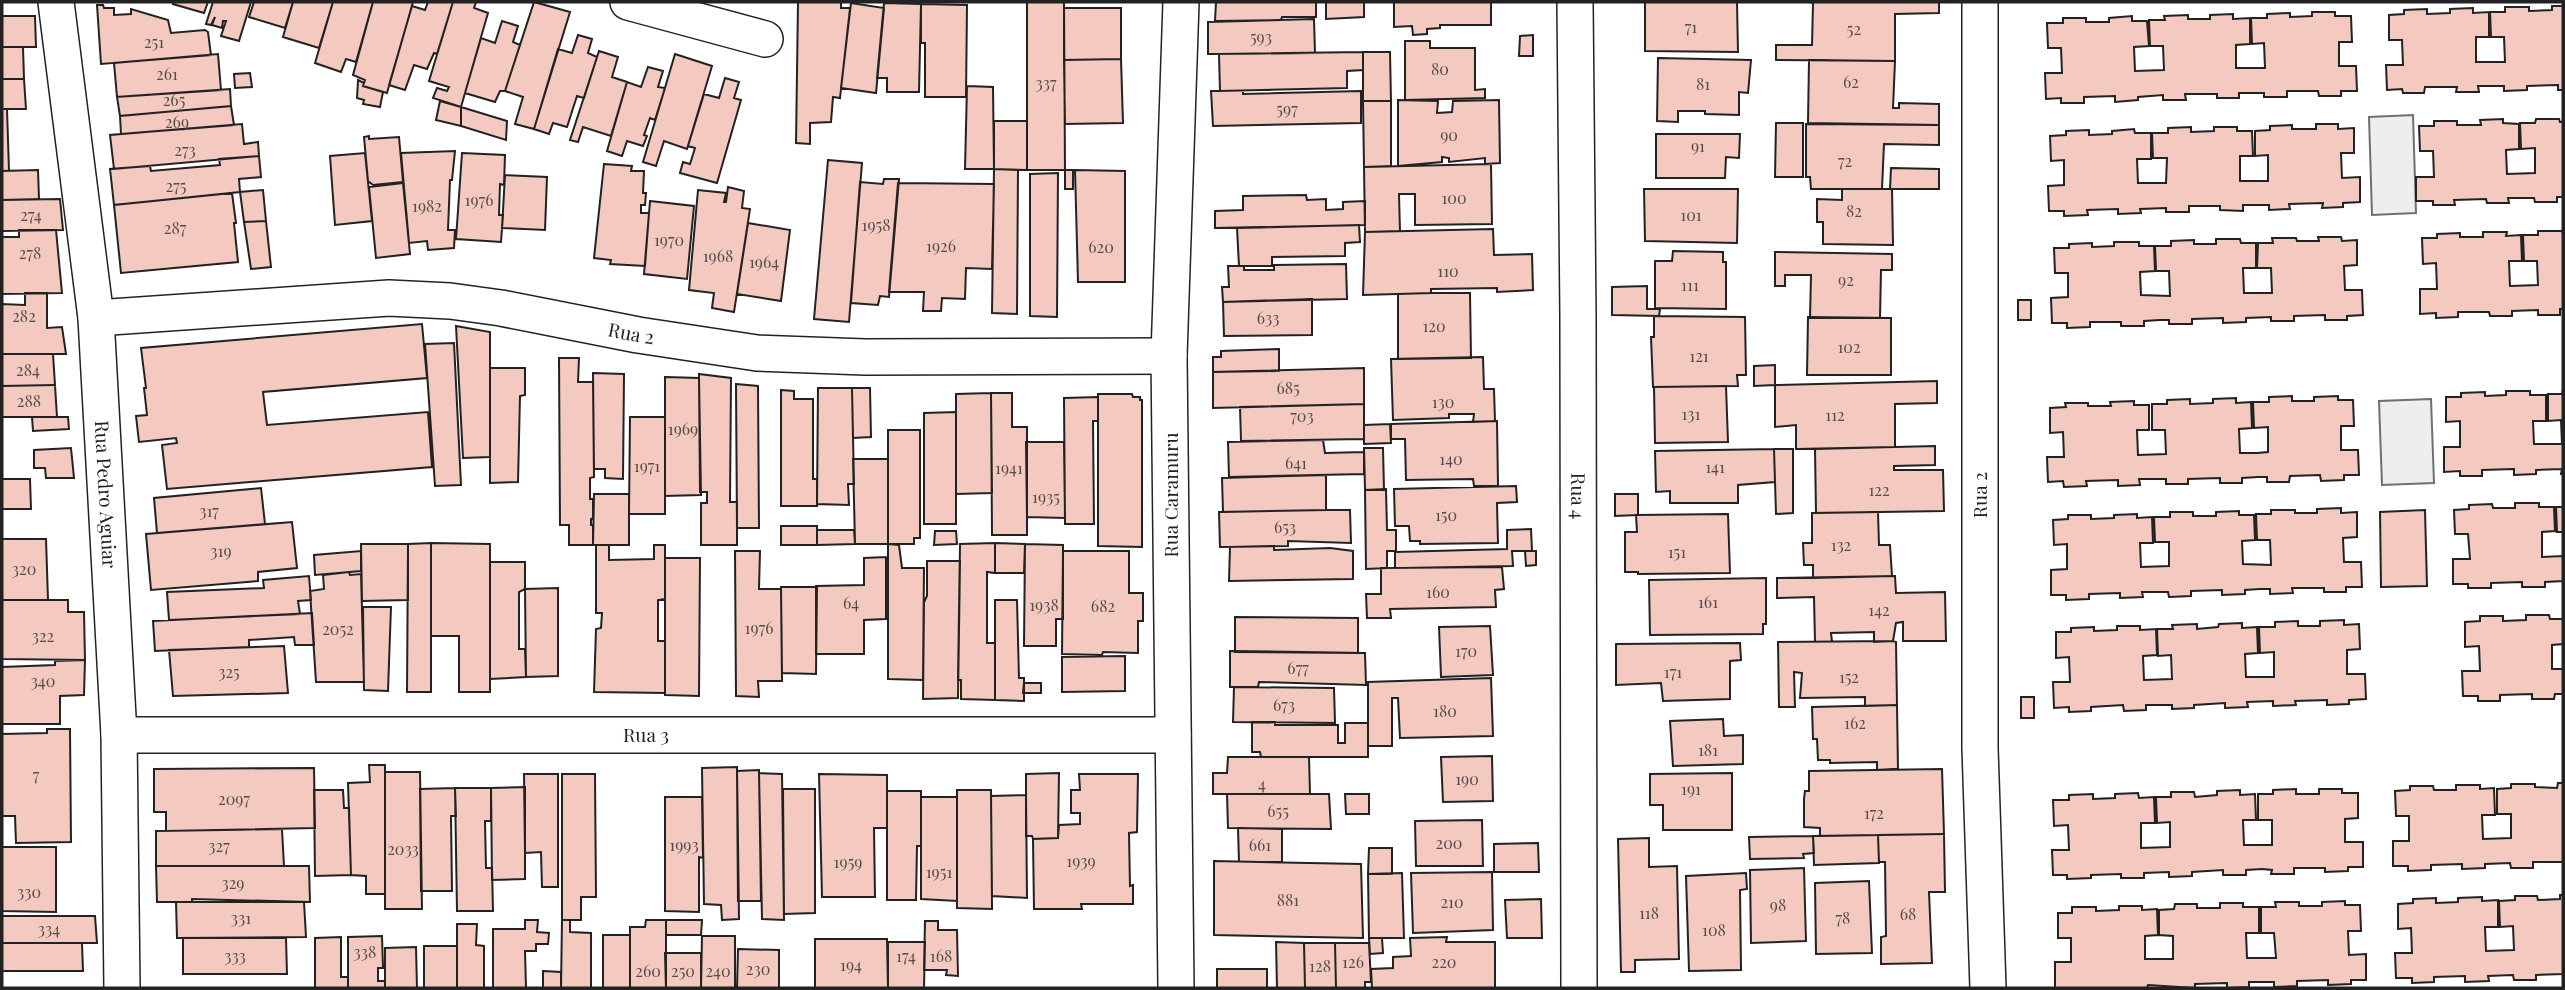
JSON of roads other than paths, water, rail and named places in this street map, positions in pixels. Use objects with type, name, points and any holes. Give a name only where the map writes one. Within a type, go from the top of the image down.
[{"type":"street","name":"Rua Pedro Aguiar","points":[[56,2],[96,318],[119,735],[122,988]]},
{"type":"street","points":[[628,2],[765,39]]},
{"type":"street","name":"Rua Caramuru","points":[[1176,988],[1170,356],[1181,2]]},
{"type":"street","name":"Rua 4","points":[[1575,2],[1579,988]]},
{"type":"street","name":"Rua 2","points":[[1980,2],[1980,748],[1988,988]]},
{"type":"street","name":"Rua 2","points":[[96,318],[389,298],[450,301],[501,308],[638,335],[757,353],[865,357],[1170,356]]},
{"type":"street","name":"Rua 3","points":[[119,735],[1173,735]]}]
